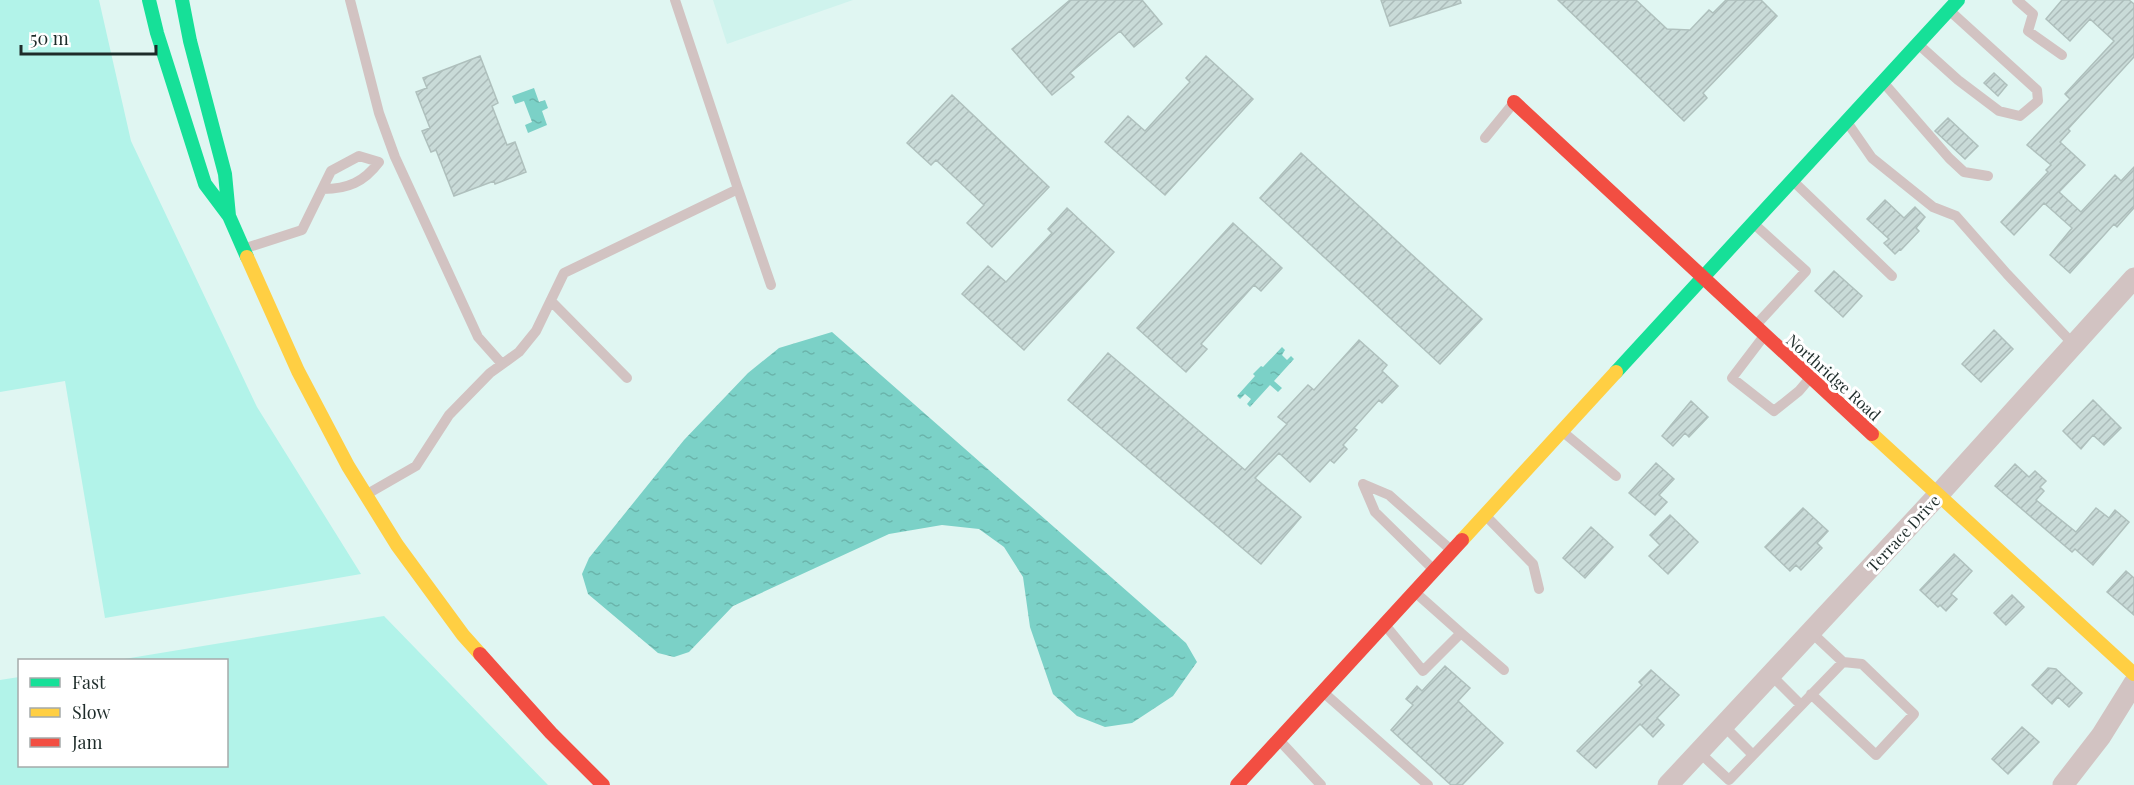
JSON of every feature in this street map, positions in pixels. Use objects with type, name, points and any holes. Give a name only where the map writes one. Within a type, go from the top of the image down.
[{"type":"main road","points":[[148,0],[206,184],[229,216],[298,371],[348,466],[397,545],[463,635],[550,734],[603,785]]},
{"type":"main road","points":[[182,0],[190,41],[225,174],[229,216]]},
{"type":"main road","points":[[1237,785],[1953,5]]},
{"type":"main road","name":"Northridge Road","points":[[1514,102],[1703,279],[2134,674]]},
{"type":"street","name":"Terrace Drive","points":[[1668,785],[1939,494],[2134,278]]},
{"type":"street","points":[[2062,785],[2101,736],[2134,683]]},
{"type":"lane","points":[[350,0],[379,113],[394,157],[478,337],[502,364]]},
{"type":"lane","points":[[675,0],[771,285]]},
{"type":"lane","points":[[2017,0],[2033,14],[2028,32],[2062,55]]},
{"type":"lane","points":[[1918,44],[1958,80],[1999,111],[2020,116],[2038,101],[2037,90],[1953,5]]},
{"type":"lane","points":[[1883,82],[1964,172],[1988,176]]},
{"type":"lane","points":[[1485,138],[1514,102]]},
{"type":"lane","points":[[1847,121],[1872,158],[1933,207],[1956,216],[2074,345]]},
{"type":"lane","points":[[244,249],[302,230],[331,171],[359,156],[379,162],[394,157]]},
{"type":"lane","points":[[323,189],[340,189],[368,177],[379,162]]},
{"type":"lane","points":[[1793,181],[1892,276]]},
{"type":"lane","points":[[366,495],[416,466],[449,416],[490,373],[519,352],[536,331],[564,273],[738,189]]},
{"type":"lane","points":[[1754,224],[1806,271],[1760,331],[1732,378],[1774,411],[1799,391],[1810,377]]},
{"type":"lane","points":[[551,300],[627,378]]},
{"type":"lane","points":[[1563,431],[1616,476]]},
{"type":"lane","points":[[1435,571],[1375,513],[1363,484],[1389,495],[1453,551]]},
{"type":"lane","points":[[1485,516],[1533,564],[1539,589]]},
{"type":"lane","points":[[1415,592],[1504,670]]},
{"type":"lane","points":[[1385,624],[1423,671],[1461,633]]},
{"type":"lane","points":[[1811,632],[1843,662],[1862,664],[1914,714],[1876,755],[1811,694]]},
{"type":"lane","points":[[1699,752],[1729,780],[1843,662]]},
{"type":"lane","points":[[1771,675],[1801,705]]},
{"type":"lane","points":[[1323,692],[1428,785]]},
{"type":"lane","points":[[1724,726],[1753,755]]},
{"type":"lane","points":[[1279,740],[1321,785]]},
{"type":"shaded area","points":[[713,0],[853,0],[727,44]]},
{"type":"green space","points":[[0,0],[99,0],[131,141],[257,407],[361,574],[105,618],[65,381],[0,392]]},
{"type":"green space","points":[[384,616],[548,785],[0,785],[0,680],[18,677],[18,767],[228,767],[228,659],[124,659]]},
{"type":"water","points":[[534,88],[539,102],[545,100],[548,108],[542,111],[547,125],[528,133],[525,125],[532,122],[524,101],[515,104],[512,96]]},
{"type":"water","points":[[832,332],[1186,643],[1197,662],[1173,696],[1132,723],[1105,727],[1077,716],[1053,694],[1030,627],[1023,577],[1004,547],[979,529],[942,525],[889,534],[733,606],[689,652],[674,657],[658,653],[588,594],[582,574],[589,558],[684,440],[748,373],[779,348]]},
{"type":"water","points":[[1282,347],[1285,350],[1282,355],[1287,360],[1291,356],[1294,359],[1274,381],[1282,388],[1278,392],[1270,385],[1250,407],[1247,404],[1251,399],[1245,394],[1240,399],[1237,396],[1255,376],[1253,374]]},
{"type":"building","points":[[1070,0],[1142,0],[1162,24],[1134,47],[1120,31],[1070,73],[1074,77],[1052,95],[1012,49]]},
{"type":"building","points":[[1381,0],[1460,0],[1461,3],[1390,26]]},
{"type":"building","points":[[1558,0],[1636,0],[1667,29],[1690,30],[1709,10],[1713,13],[1726,0],[1761,0],[1777,16],[1703,93],[1707,98],[1684,121]]},
{"type":"building","points":[[2062,0],[2129,0],[2134,4],[2134,57],[2068,129],[2070,131],[2060,142],[2085,165],[2059,192],[2081,212],[2115,175],[2121,181],[2134,167],[2134,208],[2117,227],[2114,224],[2070,273],[2050,255],[2072,228],[2044,203],[2014,235],[2001,222],[2048,172],[2046,170],[2051,165],[2027,145],[2070,99],[2065,94],[2114,41],[2090,19],[2070,41],[2046,19]]},
{"type":"building","points":[[480,56],[498,103],[492,106],[507,145],[515,142],[526,172],[454,196],[436,150],[431,152],[422,131],[430,128],[416,92],[427,88],[423,78]]},
{"type":"building","points":[[1206,56],[1253,99],[1165,195],[1105,142],[1128,116],[1145,131],[1190,82],[1186,78]]},
{"type":"building","points":[[1994,73],[2007,85],[1998,96],[1984,83]]},
{"type":"building","points":[[952,95],[1049,187],[992,247],[967,223],[984,205],[936,160],[931,165],[907,143]]},
{"type":"building","points":[[1948,118],[1978,146],[1965,159],[1935,131]]},
{"type":"building","points":[[1301,153],[1482,319],[1440,364],[1260,198]]},
{"type":"building","points":[[1885,200],[1904,218],[1915,207],[1925,217],[1916,228],[1919,231],[1895,254],[1884,243],[1889,239],[1867,219]]},
{"type":"building","points":[[1067,208],[1114,252],[1024,350],[962,294],[988,266],[1006,282],[1052,233],[1048,229]]},
{"type":"building","points":[[1233,223],[1282,268],[1261,291],[1254,285],[1201,344],[1207,349],[1186,372],[1137,328]]},
{"type":"building","points":[[1834,271],[1862,296],[1843,317],[1815,291]]},
{"type":"building","points":[[1994,330],[2013,349],[1981,382],[1962,364]]},
{"type":"building","points":[[1359,340],[1387,365],[1382,371],[1398,386],[1382,403],[1379,400],[1354,428],[1357,430],[1343,445],[1347,449],[1334,463],[1330,460],[1310,482],[1279,453],[1255,478],[1301,517],[1261,564],[1068,400],[1108,353],[1245,470],[1287,424],[1278,417],[1308,385],[1314,390]]},
{"type":"building","points":[[2093,400],[2121,428],[2104,445],[2093,435],[2081,449],[2063,431]]},
{"type":"building","points":[[1691,401],[1708,417],[1689,437],[1685,433],[1673,446],[1662,436]]},
{"type":"building","points":[[1656,463],[1674,479],[1659,495],[1667,502],[1655,515],[1629,493]]},
{"type":"building","points":[[2015,464],[2029,477],[2035,471],[2046,481],[2040,487],[2044,491],[2036,500],[2076,532],[2096,508],[2109,518],[2115,510],[2129,522],[2093,565],[2075,549],[2072,552],[1995,486]]},
{"type":"building","points":[[1803,508],[1828,531],[1817,543],[1822,548],[1801,570],[1796,565],[1790,571],[1765,547]]},
{"type":"building","points":[[1670,515],[1698,542],[1668,574],[1649,556],[1660,545],[1650,535]]},
{"type":"building","points":[[1591,527],[1613,547],[1585,578],[1563,558]]},
{"type":"building","points":[[1954,554],[1972,571],[1951,594],[1957,599],[1946,611],[1940,605],[1938,607],[1920,590]]},
{"type":"building","points":[[2126,571],[2134,578],[2134,615],[2107,592]]},
{"type":"building","points":[[2012,595],[2024,607],[2006,625],[1994,613]]},
{"type":"building","points":[[1445,666],[1470,688],[1458,701],[1503,743],[1462,785],[1451,785],[1391,730],[1413,705],[1406,699],[1417,686],[1422,691]]},
{"type":"building","points":[[2048,668],[2056,669],[2082,693],[2069,707],[2058,697],[2052,704],[2032,685]]},
{"type":"building","points":[[1651,670],[1679,695],[1657,718],[1664,725],[1653,737],[1640,724],[1596,768],[1577,751],[1642,685],[1639,682]]},
{"type":"building","points":[[2022,727],[2039,742],[2008,774],[1992,759]]},
{"type":"traffic: fast","points":[[149,0],[157,33],[205,184],[229,216],[247,257]]},
{"type":"traffic: fast","points":[[182,0],[190,41],[225,174],[229,216]]},
{"type":"traffic: fast","points":[[1616,372],[1958,0]]},
{"type":"traffic: slow","points":[[247,257],[298,371],[348,466],[397,545],[463,635],[480,654]]},
{"type":"traffic: slow","points":[[1462,540],[1616,372]]},
{"type":"traffic: slow","points":[[1872,434],[2134,674]]},
{"type":"traffic: jam","points":[[1514,102],[1872,434]]},
{"type":"traffic: jam","points":[[1237,785],[1462,540]]},
{"type":"traffic: jam","points":[[480,654],[551,733],[603,785]]}]
